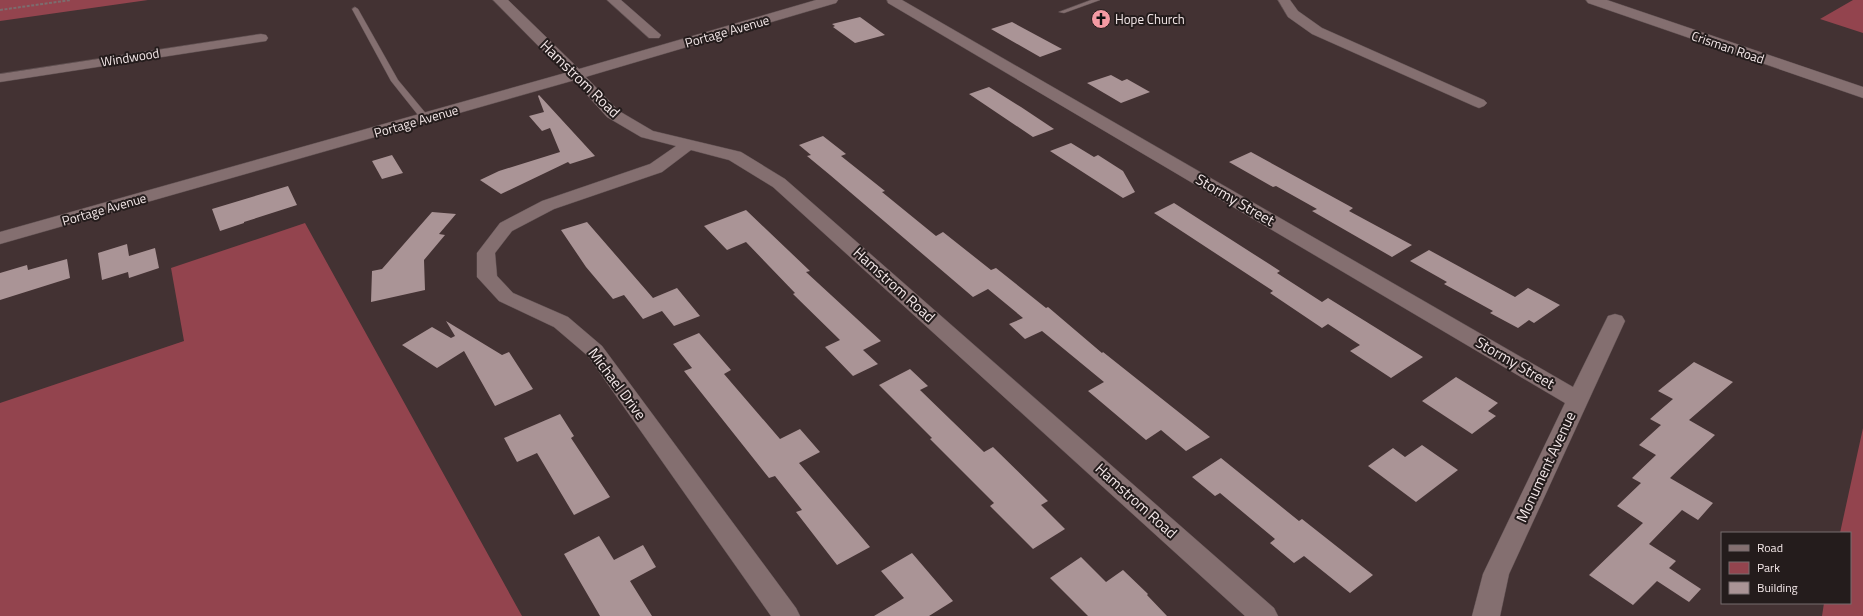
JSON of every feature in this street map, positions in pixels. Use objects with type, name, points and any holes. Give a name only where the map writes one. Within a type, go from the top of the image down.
[{"type":"street","name":"Hamstrom Road","points":[[500,0],[613,114],[647,134],[735,156],[780,183],[1264,616]]},
{"type":"street","points":[[612,0],[654,35]]},
{"type":"street","name":"Portage Avenue","points":[[0,238],[576,75],[831,0]]},
{"type":"street","name":"Stormy Street","points":[[893,0],[1578,400]]},
{"type":"street","points":[[1284,0],[1290,11],[1297,18],[1322,34],[1480,103]]},
{"type":"street","name":"Crisman Road","points":[[1593,0],[1863,93]]},
{"type":"street","name":"Windwood","points":[[0,78],[261,38]]},
{"type":"street","name":"Michael Drive","points":[[689,144],[656,168],[548,205],[506,227],[486,253],[487,277],[506,297],[561,322],[596,351],[786,616]]},
{"type":"street","name":"Monument Avenue","points":[[1486,616],[1496,574],[1615,321]]},
{"type":"lane","points":[[1062,12],[1097,0]]},
{"type":"lane","points":[[355,9],[395,81],[425,118]]},
{"type":"path","points":[[0,10],[71,0]]},
{"type":"green space","points":[[0,0],[148,0],[0,21]]},
{"type":"green space","points":[[1853,0],[1863,0],[1863,33],[1820,19]]},
{"type":"green space","points":[[305,223],[522,616],[0,616],[0,403],[184,341],[171,268]]},
{"type":"green space","points":[[1863,428],[1863,616],[1822,616],[1824,604],[1851,604],[1851,532],[1840,532]]},
{"type":"building","points":[[860,17],[885,35],[855,43],[833,27],[835,26],[832,24]]},
{"type":"building","points":[[1012,22],[1062,49],[1040,57],[991,29]]},
{"type":"building","points":[[1111,75],[1122,81],[1127,79],[1150,92],[1121,103],[1087,83]]},
{"type":"building","points":[[989,87],[1054,129],[1033,137],[969,94]]},
{"type":"building","points":[[539,95],[595,156],[570,164],[568,162],[501,194],[480,180],[499,171],[560,152],[550,128],[542,131],[529,116],[544,112],[538,96]]},
{"type":"building","points":[[823,136],[846,154],[841,156],[885,191],[882,192],[936,236],[943,232],[991,270],[996,268],[1046,308],[1048,307],[1102,353],[1103,352],[1210,437],[1186,451],[1161,430],[1146,440],[1088,391],[1104,382],[1042,331],[1025,339],[1009,324],[1023,318],[988,289],[973,297],[807,156],[811,155],[799,145]]},
{"type":"building","points":[[1071,143],[1094,157],[1098,155],[1123,171],[1135,192],[1123,198],[1050,151]]},
{"type":"building","points":[[1251,152],[1353,208],[1349,211],[1412,245],[1392,257],[1312,211],[1317,209],[1276,186],[1273,187],[1229,162]]},
{"type":"building","points":[[392,155],[403,173],[382,179],[372,161]]},
{"type":"building","points":[[288,186],[297,205],[220,231],[212,209]]},
{"type":"building","points":[[1174,203],[1280,271],[1277,273],[1322,302],[1328,298],[1423,357],[1391,378],[1350,351],[1360,345],[1328,324],[1322,328],[1270,293],[1273,291],[1154,213]]},
{"type":"building","points":[[746,210],[810,271],[806,272],[881,341],[863,350],[878,364],[853,376],[825,347],[840,340],[793,294],[795,293],[746,242],[727,250],[704,226]]},
{"type":"building","points":[[432,212],[456,214],[439,234],[445,235],[424,260],[425,290],[371,302],[372,271],[382,269]]},
{"type":"building","points":[[587,222],[653,298],[677,288],[700,316],[674,326],[662,311],[643,319],[624,295],[613,299],[586,267],[561,230]]},
{"type":"building","points":[[127,244],[129,256],[155,248],[159,268],[129,278],[128,272],[102,280],[98,253]]},
{"type":"building","points":[[1429,250],[1515,297],[1528,288],[1560,305],[1534,323],[1529,320],[1518,328],[1490,313],[1493,311],[1444,284],[1447,282],[1410,261]]},
{"type":"building","points":[[67,259],[70,278],[0,300],[0,273],[27,265],[28,270]]},
{"type":"building","points":[[446,321],[502,355],[509,352],[533,389],[495,406],[464,351],[437,368],[402,345],[432,327],[451,338],[455,336]]},
{"type":"building","points":[[699,333],[731,370],[724,374],[780,439],[800,429],[820,452],[799,463],[870,547],[837,565],[796,512],[802,510],[775,476],[769,478],[684,371],[692,368],[673,344]]},
{"type":"building","points":[[1694,362],[1733,382],[1689,420],[1715,435],[1670,478],[1713,503],[1698,520],[1682,510],[1649,544],[1676,561],[1669,568],[1701,589],[1689,602],[1657,581],[1633,605],[1589,575],[1643,523],[1617,506],[1641,483],[1632,478],[1656,455],[1639,445],[1661,425],[1650,419],[1673,399],[1658,391]]},
{"type":"building","points":[[910,369],[928,386],[920,390],[984,452],[993,447],[1048,501],[1041,505],[1065,529],[1033,549],[990,506],[994,503],[879,385]]},
{"type":"building","points":[[1456,377],[1498,403],[1488,411],[1496,416],[1472,434],[1422,401]]},
{"type":"building","points":[[560,414],[574,436],[571,438],[610,497],[574,515],[537,453],[517,462],[504,438]]},
{"type":"building","points":[[1422,445],[1458,470],[1416,502],[1368,466],[1393,448],[1405,457]]},
{"type":"building","points":[[1221,458],[1299,521],[1302,519],[1373,575],[1350,593],[1304,556],[1294,563],[1270,543],[1275,539],[1220,493],[1215,496],[1192,477]]},
{"type":"building","points":[[599,536],[614,560],[643,545],[656,567],[630,581],[652,616],[600,616],[564,554]]},
{"type":"building","points":[[912,553],[953,601],[929,616],[874,616],[904,598],[881,571]]},
{"type":"building","points":[[1081,557],[1106,582],[1123,570],[1148,594],[1147,595],[1167,616],[1088,616],[1050,578]]},
{"type":"place","name":"Hope Church","points":[[1101,19]]}]
